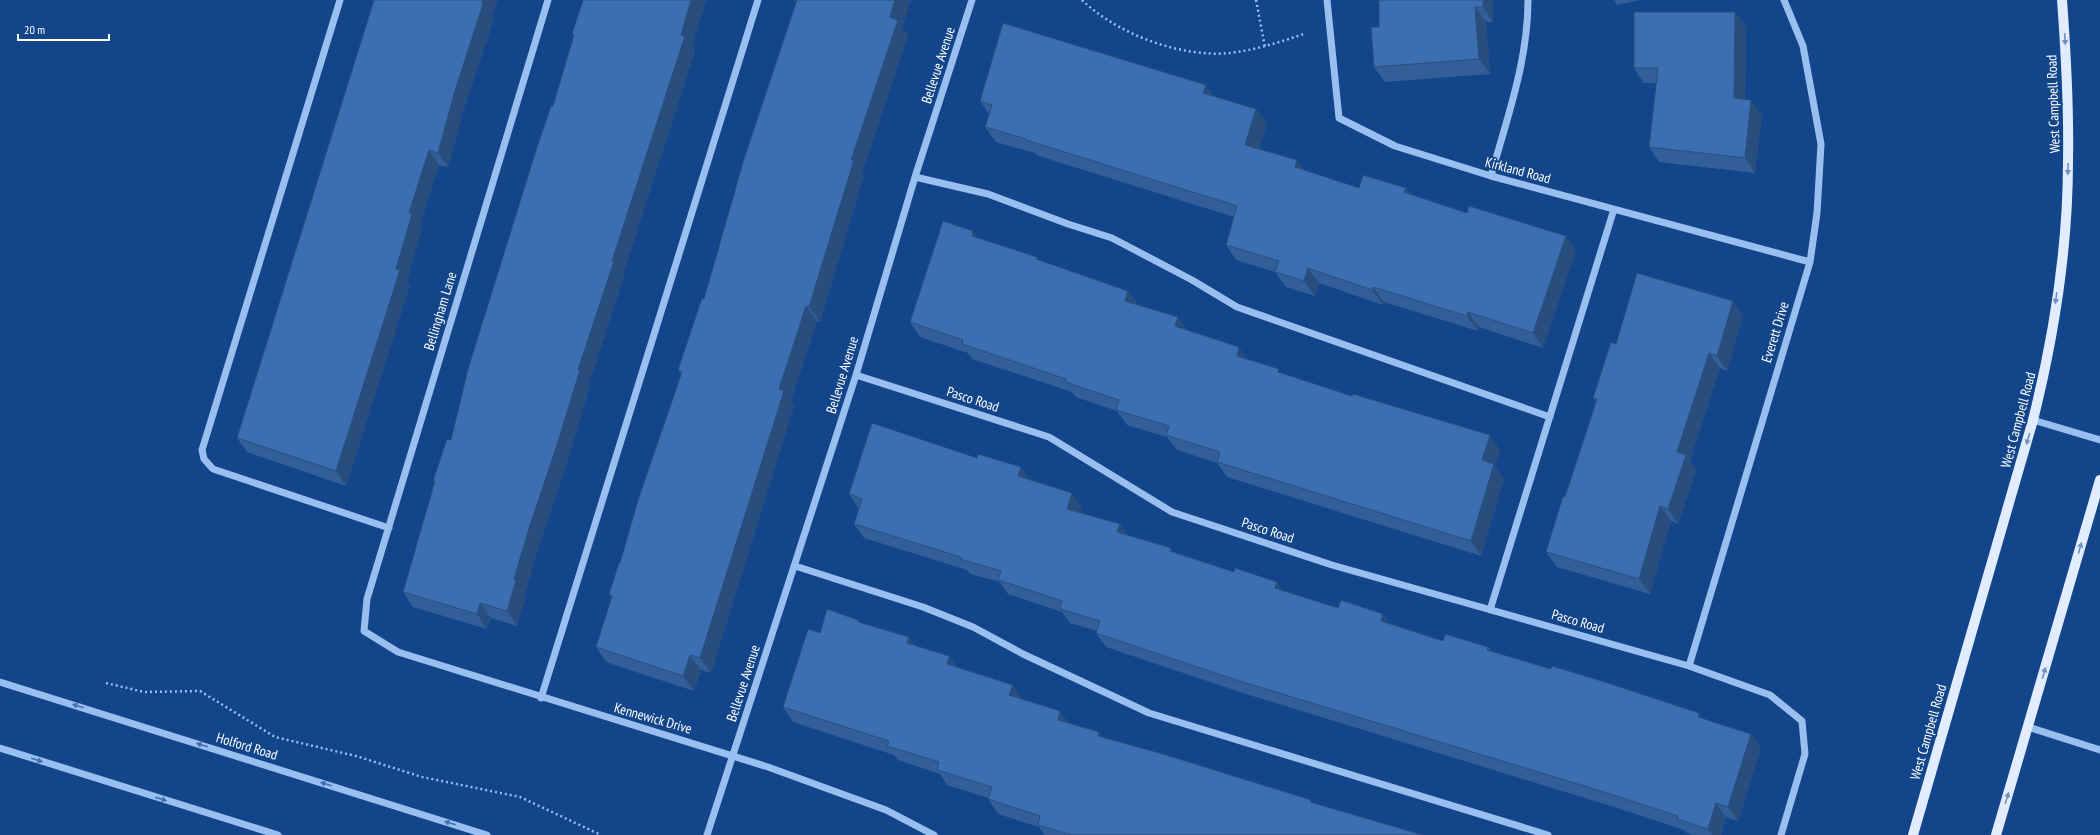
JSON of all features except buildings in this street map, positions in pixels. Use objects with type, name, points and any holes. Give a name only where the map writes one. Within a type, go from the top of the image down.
[{"type":"main road","name":"West Campbell Road","points":[[1913,835],[2033,420],[2046,367],[2066,217],[2068,93],[2062,0]]},
{"type":"main road","points":[[1996,835],[2100,480]]},
{"type":"street","points":[[340,0],[202,450],[204,459],[213,469],[388,528]]},
{"type":"street","name":"Bellingham Lane","points":[[364,632],[367,599],[548,0]]},
{"type":"street","points":[[541,698],[758,0]]},
{"type":"street","name":"Bellevue Avenue","points":[[708,835],[856,375],[915,177],[972,0]]},
{"type":"street","name":"Kirkland Road","points":[[1328,0],[1339,118],[1395,146],[1491,176],[1810,262]]},
{"type":"street","points":[[1491,176],[1522,64],[1528,29],[1528,0]]},
{"type":"street","name":"Everett Drive","points":[[1689,666],[1810,262],[1817,213],[1821,144],[1803,46],[1784,0]]},
{"type":"street","points":[[915,177],[988,194],[1068,224],[1112,238],[1192,280],[1237,307],[1550,418]]},
{"type":"street","points":[[1490,610],[1614,209]]},
{"type":"street","name":"Pasco Road","points":[[856,375],[1049,437],[1172,512],[1332,565],[1689,666],[1770,695],[1802,721],[1805,754],[1781,835]]},
{"type":"street","points":[[2033,420],[2100,440]]},
{"type":"street","points":[[795,566],[923,607],[959,621],[1022,654],[1148,713],[1548,835]]},
{"type":"street","name":"Kennewick Drive","points":[[364,632],[398,652],[541,698],[734,756],[886,810],[934,835]]},
{"type":"street","name":"Holford Road","points":[[0,682],[487,835]]},
{"type":"street","points":[[2028,727],[2100,750]]},
{"type":"street","points":[[0,748],[278,835]]},
{"type":"path","points":[[1082,0],[1111,22],[1139,36],[1162,45],[1193,51],[1229,53],[1265,47],[1304,34]]},
{"type":"path","points":[[1256,0],[1265,47]]},
{"type":"path","points":[[106,683],[144,692],[200,691],[275,737],[356,756],[422,777],[520,797],[601,835]]}]
